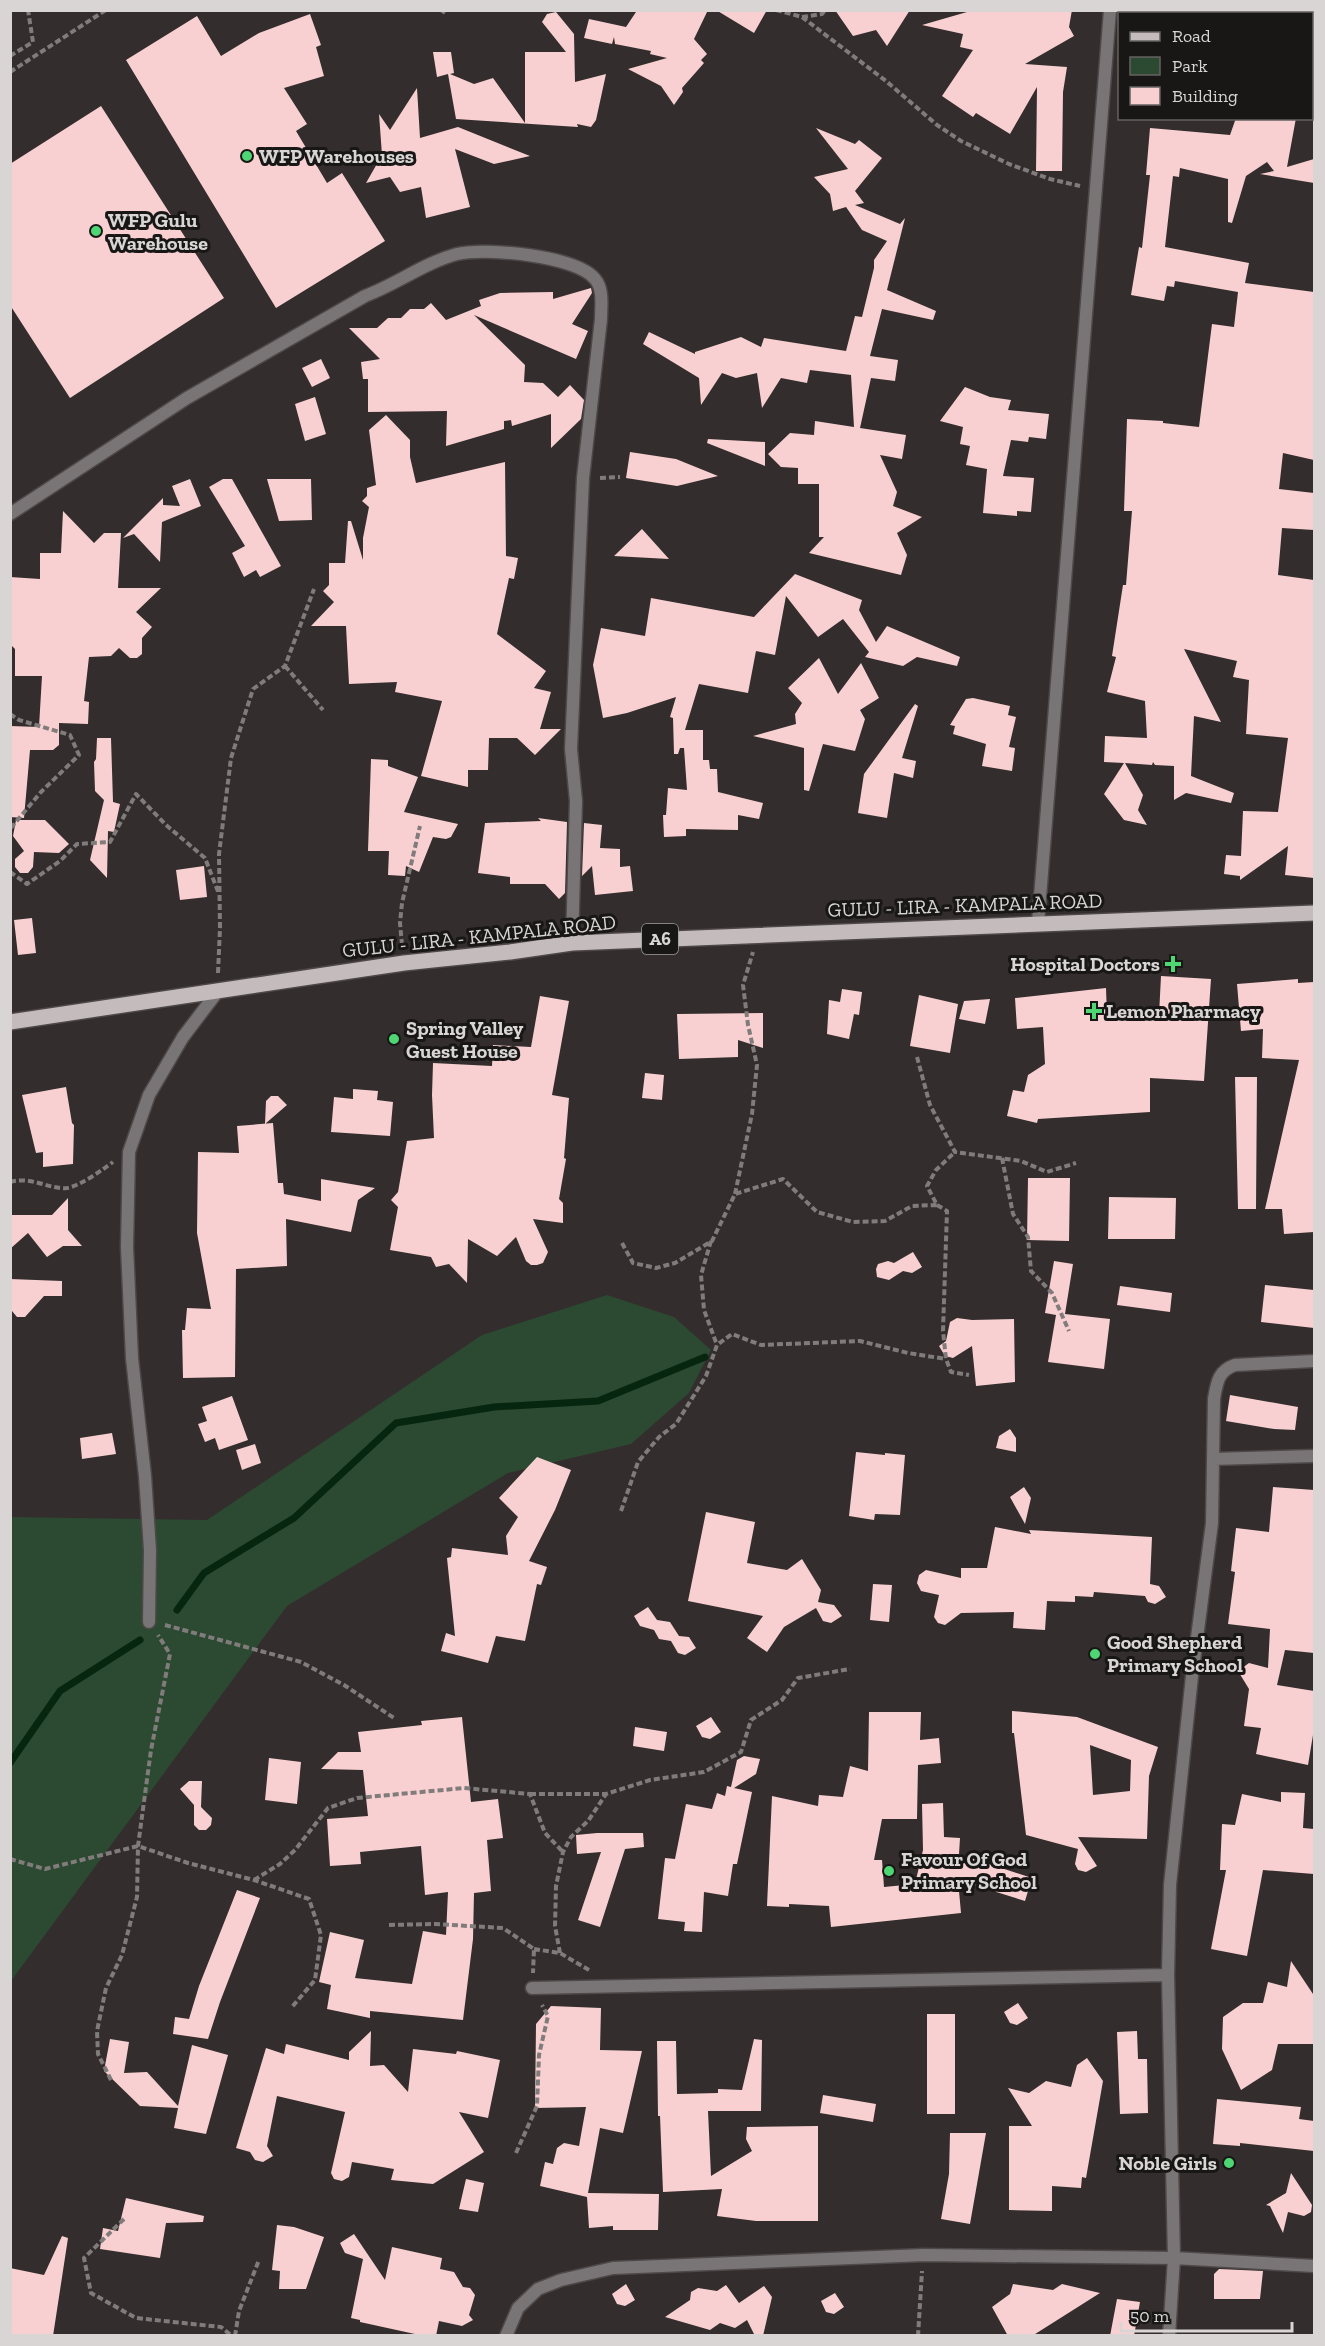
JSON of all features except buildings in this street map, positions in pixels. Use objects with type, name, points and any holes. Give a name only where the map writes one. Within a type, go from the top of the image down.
[{"type":"main road","name":"GULU - LIRA - KAMPALA ROAD","points":[[10,1022],[404,963],[572,943],[1314,913]]},
{"type":"street","points":[[1038,923],[1110,10]]},
{"type":"street","points":[[10,514],[187,398],[365,296],[390,286],[430,264],[458,254],[485,250],[542,257],[583,269],[596,280],[601,296],[601,319],[583,478],[571,749],[576,801],[572,943]]},
{"type":"street","points":[[149,1622],[150,1550],[145,1476],[132,1358],[127,1247],[129,1152],[149,1095],[183,1036],[218,991]]},
{"type":"street","points":[[1169,2336],[1174,2258],[1168,1975],[1170,1885],[1192,1676],[1212,1523],[1214,1399],[1217,1379],[1225,1368],[1235,1365],[1314,1361]]},
{"type":"street","points":[[1213,1459],[1314,1456]]},
{"type":"street","points":[[532,1988],[1168,1975]]},
{"type":"street","points":[[506,2336],[518,2308],[538,2289],[561,2280],[613,2268],[924,2255],[1174,2258],[1314,2266]]},
{"type":"path","points":[[10,56],[33,42],[28,10]]},
{"type":"path","points":[[10,72],[105,10]]},
{"type":"path","points":[[776,10],[802,17],[886,81],[937,125],[961,141],[1009,164],[1050,179],[1097,188]]},
{"type":"path","points":[[802,17],[822,14],[825,10]]},
{"type":"path","points":[[218,991],[219,854],[231,758],[253,689],[285,666],[314,589]]},
{"type":"path","points":[[285,666],[323,710]]},
{"type":"path","points":[[10,714],[19,720],[70,735],[79,755],[41,792],[10,829]]},
{"type":"path","points":[[10,872],[27,884],[60,861],[77,844],[110,842],[136,794],[166,825],[205,858],[220,897]]},
{"type":"path","points":[[404,963],[400,923],[402,903],[420,826]]},
{"type":"path","points":[[717,1345],[704,1310],[701,1275],[712,1240],[735,1194],[752,1114],[757,1065],[748,1025],[743,985],[758,934]]},
{"type":"path","points":[[917,1058],[930,1105],[955,1152]]},
{"type":"path","points":[[10,1182],[21,1179],[67,1188],[94,1175],[129,1152]]},
{"type":"path","points":[[955,1152],[1021,1161],[1047,1172],[1076,1163]]},
{"type":"path","points":[[955,1152],[936,1170],[927,1186],[937,1205],[947,1211],[943,1331],[945,1359],[951,1372],[969,1375]]},
{"type":"path","points":[[1002,1158],[1013,1214],[1028,1237],[1032,1271],[1052,1293],[1069,1331]]},
{"type":"path","points":[[735,1194],[783,1179],[817,1212],[853,1222],[885,1221],[912,1206],[937,1205]]},
{"type":"path","points":[[622,1243],[633,1263],[656,1268],[675,1263],[712,1240]]},
{"type":"path","points":[[621,1511],[638,1462],[659,1437],[676,1424],[706,1376],[717,1345],[732,1334],[761,1345],[860,1341],[945,1359]]},
{"type":"path","points":[[149,1622],[301,1662],[344,1685],[394,1718]]},
{"type":"path","points":[[111,2080],[98,2054],[97,2031],[106,1988],[122,1955],[137,1897],[138,1846],[151,1750],[170,1654],[149,1622]]},
{"type":"path","points":[[254,1880],[280,1864],[295,1850],[328,1808],[357,1798],[464,1788],[530,1794],[606,1794],[650,1780],[704,1772],[741,1752],[751,1720],[783,1700],[798,1678],[850,1669]]},
{"type":"path","points":[[530,1794],[545,1833],[563,1852]]},
{"type":"path","points":[[560,1953],[555,1926],[556,1896],[563,1852],[571,1838],[588,1821],[606,1794]]},
{"type":"path","points":[[10,1859],[45,1869],[138,1846],[188,1863],[254,1880],[309,1899],[321,1935],[315,1980],[291,2007]]},
{"type":"path","points":[[389,1925],[435,1924],[503,1928],[534,1949],[532,1988],[548,2016],[539,2055],[537,2106],[516,2152]]},
{"type":"path","points":[[124,2219],[84,2258],[91,2293],[136,2318],[221,2328],[234,2336],[239,2310],[260,2260]]},
{"type":"path","points":[[918,2336],[924,2255]]},
{"type":"green space","points":[[607,1295],[674,1317],[711,1350],[689,1393],[631,1444],[508,1473],[287,1606],[11,1981],[11,1517],[207,1520],[482,1335]]},
{"type":"waterway","points":[[177,1610],[204,1573],[294,1518],[396,1423],[494,1407],[598,1401],[705,1357]]},
{"type":"waterway","points":[[10,1763],[60,1691],[140,1640]]},
{"type":"place","name":"WFP Warehouses","points":[[247,156]]},
{"type":"place","name":"WFP Gulu Warehouse","points":[[96,231]]},
{"type":"place","name":"Hospital Doctors","points":[[1173,964]]},
{"type":"place","name":"Lemon Pharmacy","points":[[1094,1011]]},
{"type":"place","name":"Spring Valley Guest House","points":[[394,1039]]},
{"type":"place","name":"Good Shepherd Primary School","points":[[1095,1654]]},
{"type":"place","name":"Favour Of God Primary School","points":[[889,1871]]},
{"type":"place","name":"Noble Girls","points":[[1229,2163]]}]
